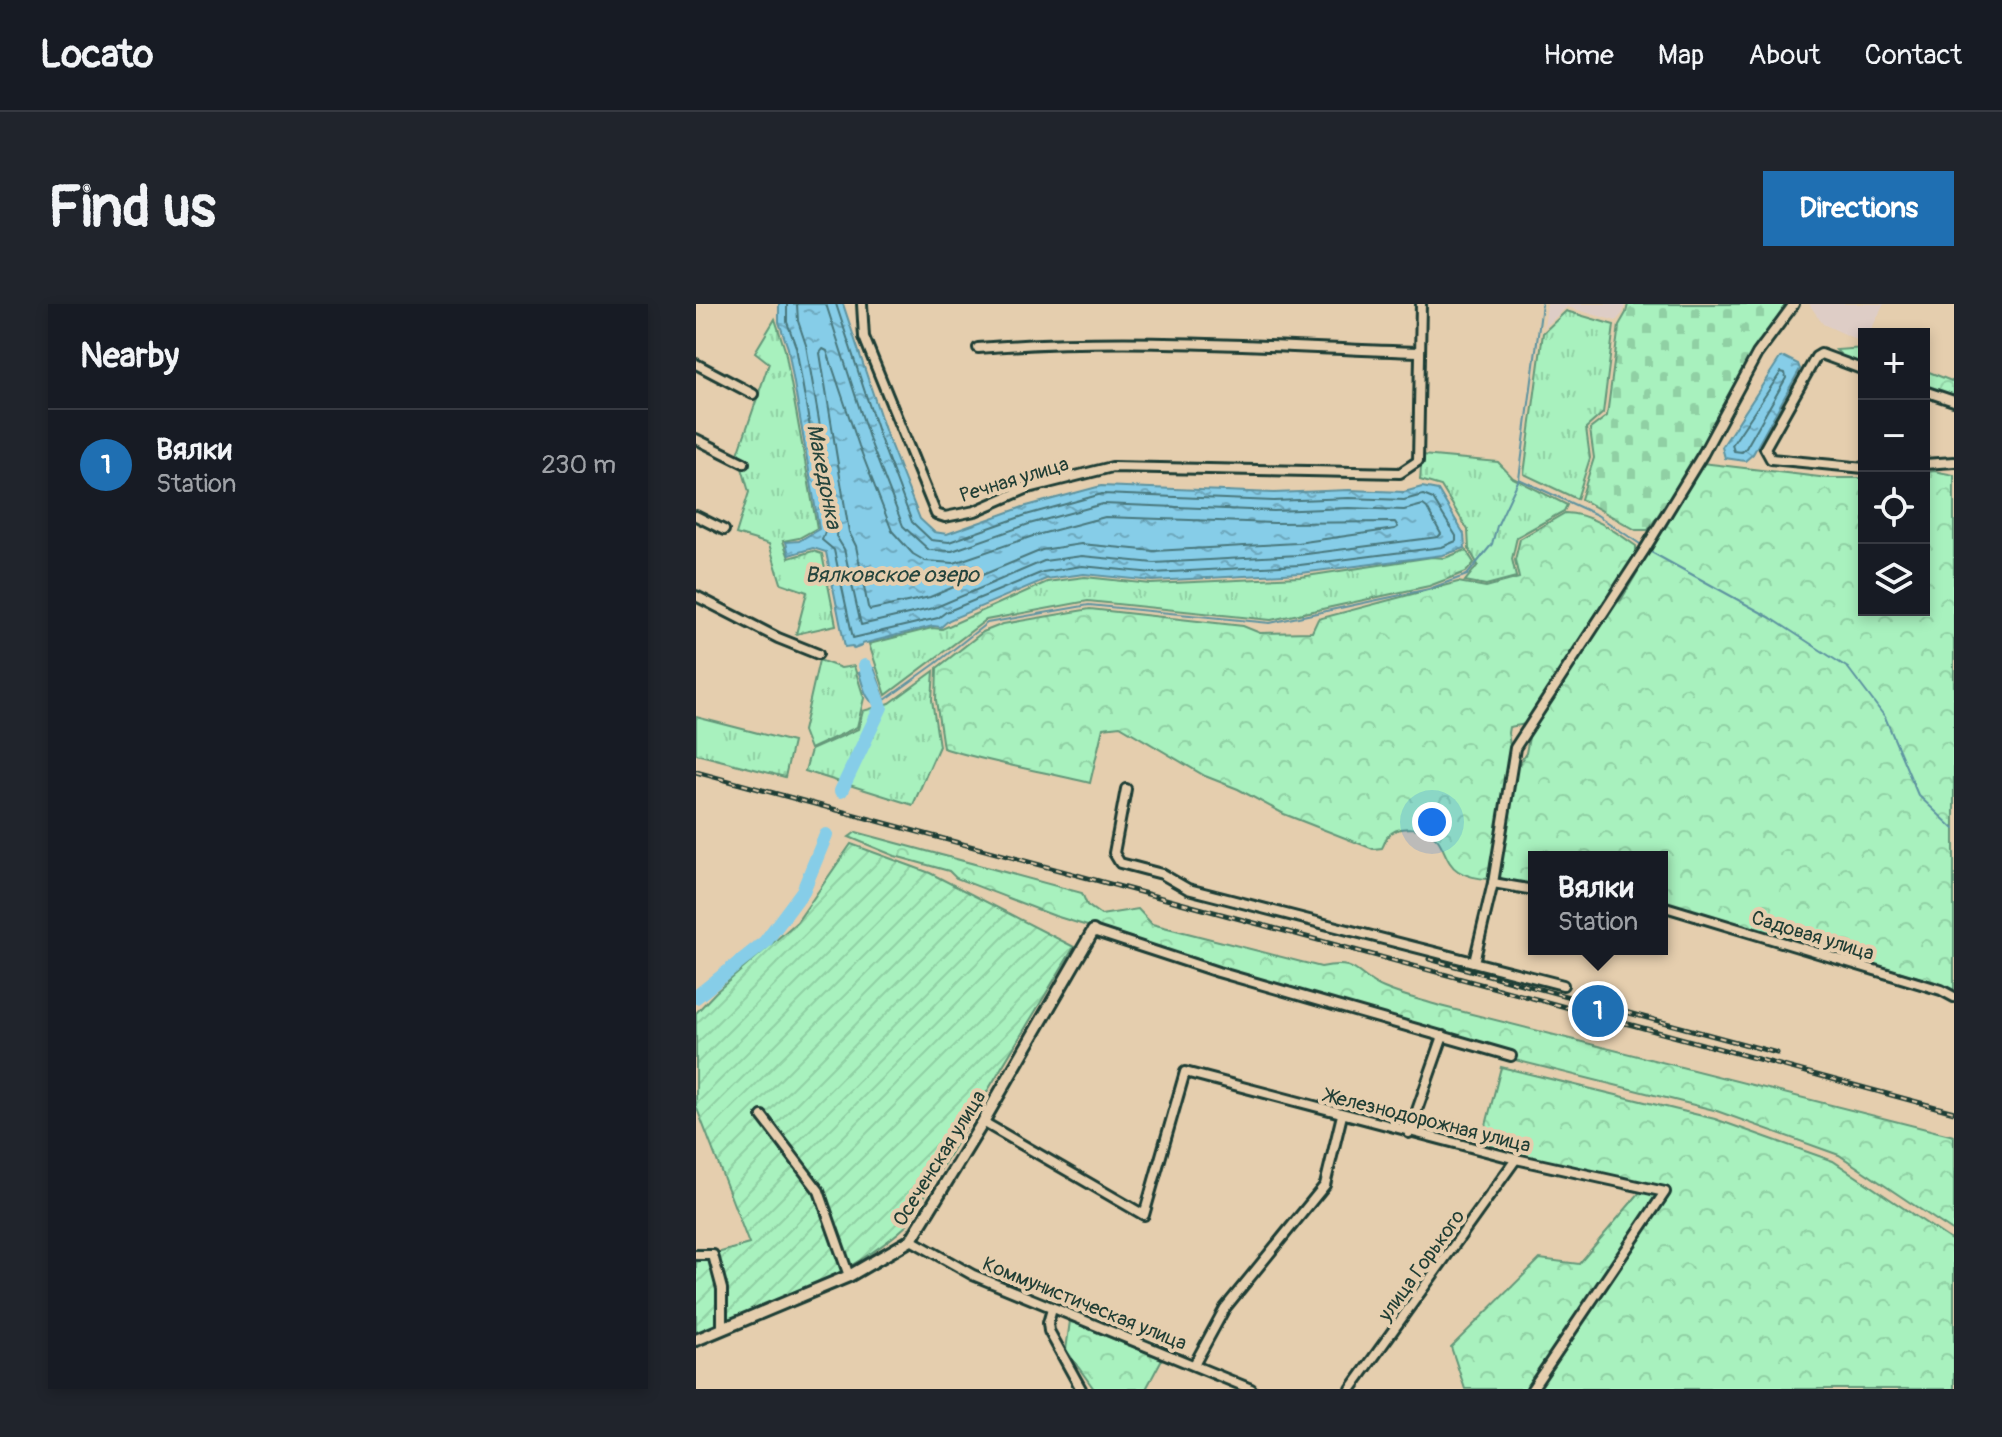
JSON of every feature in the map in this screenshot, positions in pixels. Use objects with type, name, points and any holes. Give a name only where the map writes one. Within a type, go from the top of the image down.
[{"type":"street","name":"Речная улица","points":[[862,304],[864,337],[936,514],[945,517],[975,511],[1028,488],[1112,467],[1400,473],[1418,461],[1419,352]]},
{"type":"street","points":[[978,348],[1103,343],[1419,352],[1421,304]]},
{"type":"street","points":[[1474,962],[1493,883],[1515,748],[1653,536],[1703,454],[1757,354],[1794,304]]},
{"type":"street","points":[[1858,368],[1821,354],[1816,357],[1765,448],[1771,459],[1858,467]]},
{"type":"street","points":[[696,364],[753,394]]},
{"type":"street","points":[[1930,393],[1954,401]]},
{"type":"street","points":[[696,439],[744,463]]},
{"type":"street","points":[[1930,464],[1954,462]]},
{"type":"street","points":[[696,516],[724,530]]},
{"type":"street","points":[[696,596],[778,638],[818,654]]},
{"type":"street","points":[[1126,789],[1114,853],[1120,863],[1162,874],[1188,889],[1563,985]]},
{"type":"street","points":[[1493,883],[1528,889]]},
{"type":"street","name":"Садовая улица","points":[[1668,908],[1941,990],[1954,997]]},
{"type":"street","points":[[1093,931],[1218,972],[1511,1056]]},
{"type":"street","name":"Осеченская улица","points":[[696,1340],[849,1276],[911,1240],[1093,931]]},
{"type":"street","points":[[1409,1133],[1443,1036]]},
{"type":"street","name":"Железнодорожная улица","points":[[983,1122],[1144,1215],[1185,1072],[1409,1133],[1665,1192],[1532,1389]]},
{"type":"street","points":[[1194,1365],[1225,1308],[1325,1185],[1342,1115]]},
{"type":"street","points":[[762,1116],[819,1191],[849,1276]]},
{"type":"street","name":"улица Горького","points":[[1351,1389],[1516,1159]]},
{"type":"street","name":"Коммунистическая улица","points":[[911,1240],[973,1275],[1251,1389]]},
{"type":"street","points":[[696,1255],[713,1255],[722,1289],[722,1329]]},
{"type":"street","points":[[1052,1309],[1048,1316],[1049,1331],[1081,1389]]},
{"type":"shaded area","points":[[1547,304],[1625,304],[1623,313],[1616,321],[1567,307],[1544,328]]},
{"type":"shaded area","points":[[1809,304],[1884,304],[1872,328],[1858,328],[1858,340],[1823,324]]},
{"type":"green space","points":[[1628,304],[1786,304],[1749,358],[1691,466],[1648,530],[1636,530],[1581,499],[1594,458],[1590,429],[1607,416],[1619,325]]},
{"type":"green space","points":[[1566,311],[1614,325],[1603,413],[1586,428],[1590,458],[1577,499],[1524,474],[1543,333]]},
{"type":"green space","points":[[775,319],[785,350],[817,528],[799,538],[783,541],[789,558],[813,551],[822,554],[836,625],[796,634],[807,592],[781,583],[769,544],[736,534],[749,492],[738,454],[769,363],[755,352]]},
{"type":"green space","points":[[1858,348],[1858,364],[1846,360],[1836,350]]},
{"type":"green space","points":[[1930,372],[1954,382],[1954,398],[1930,389]]},
{"type":"green space","points":[[1422,455],[1498,462],[1513,478],[1567,505],[1564,511],[1517,537],[1512,559],[1516,577],[1486,585],[1465,581],[1478,565],[1469,549],[1468,530],[1441,486],[1420,480]]},
{"type":"green space","points":[[1702,463],[1828,478],[1858,478],[1858,616],[1930,616],[1930,472],[1954,475],[1954,990],[1668,904],[1668,851],[1528,851],[1528,885],[1498,876],[1517,767],[1526,753],[1530,732],[1611,605],[1621,600]]},
{"type":"green space","points":[[1565,513],[1584,516],[1611,529],[1636,546],[1636,558],[1526,724],[1509,727],[1511,751],[1488,879],[1473,877],[1454,868],[1438,840],[1427,832],[1413,828],[1398,830],[1387,837],[1382,848],[1373,849],[1284,814],[1238,789],[1205,776],[1120,726],[1103,728],[1090,783],[943,748],[936,700],[937,668],[983,632],[1003,624],[1090,609],[1243,626],[1260,633],[1312,632],[1318,619],[1458,582],[1486,587],[1519,578],[1515,560],[1520,539]]},
{"type":"green space","points":[[1466,550],[1474,563],[1466,572],[1429,586],[1271,620],[1088,601],[986,620],[886,695],[869,644],[932,628],[942,629],[1047,582],[1085,577],[1151,584],[1300,577],[1432,557],[1445,558]]},
{"type":"green space","points":[[819,660],[841,668],[854,666],[864,698],[857,727],[810,749],[803,731]]},
{"type":"green space","points":[[934,671],[932,700],[939,746],[913,805],[805,771],[811,750],[858,729],[863,711],[890,703]]},
{"type":"green space","points":[[696,717],[793,742],[785,777],[696,754]]},
{"type":"green space","points":[[856,832],[1082,893],[1087,905],[1101,915],[1138,909],[1152,924],[1321,967],[1343,965],[1384,988],[1440,1006],[1954,1136],[1954,1232],[1839,1155],[1714,1110],[1439,1041],[1259,979],[1055,916],[956,878],[949,871],[895,856],[849,837]]},
{"type":"green space","points":[[851,844],[930,873],[1074,947],[907,1225],[884,1244],[834,1275],[696,1335],[696,1259],[749,1244],[696,1106],[696,1013],[797,922]]},
{"type":"green space","points":[[1501,1067],[1715,1119],[1833,1161],[1954,1242],[1954,1389],[1465,1389],[1451,1347],[1540,1259],[1579,1264],[1646,1185],[1481,1145]]},
{"type":"green space","points":[[1070,1321],[1162,1359],[1146,1389],[1094,1389],[1066,1350]]},
{"type":"water","name":"Вялковское озеро","points":[[779,304],[843,304],[887,436],[920,519],[934,532],[947,534],[1023,507],[1101,486],[1274,493],[1349,490],[1404,492],[1422,487],[1438,490],[1464,534],[1465,548],[1443,555],[1301,573],[1153,581],[1084,574],[1046,579],[949,620],[941,627],[933,626],[862,644],[854,649],[852,646],[845,647],[826,552],[813,548],[789,555],[786,542],[799,541],[819,529],[788,348],[779,322]]},
{"type":"water","points":[[1780,358],[1798,364],[1800,369],[1753,454],[1745,461],[1725,458],[1722,447]]},
{"type":"water","points":[[868,664],[870,669],[874,668],[885,700],[881,707],[868,698],[862,684],[859,673],[863,671],[861,667]]},
{"type":"waterway","points":[[885,700],[987,623],[1089,605],[1270,623],[1429,589],[1467,575],[1492,544],[1519,479],[1542,304]]},
{"type":"waterway","points":[[1519,479],[1597,515],[1640,544]]},
{"type":"waterway","points":[[1651,552],[1771,618],[1848,668],[1885,717],[1918,795],[1954,829]]},
{"type":"waterway","name":"Македонка","points":[[841,791],[881,707],[865,666]]},
{"type":"waterway","name":"Македонка","points":[[696,997],[765,942],[803,891],[826,835]]},
{"type":"railway","points":[[696,772],[1954,1112]]},
{"type":"railway","points":[[1429,959],[1777,1053]]},
{"type":"place","name":"Вялки","points":[[1598,1011]]}]
